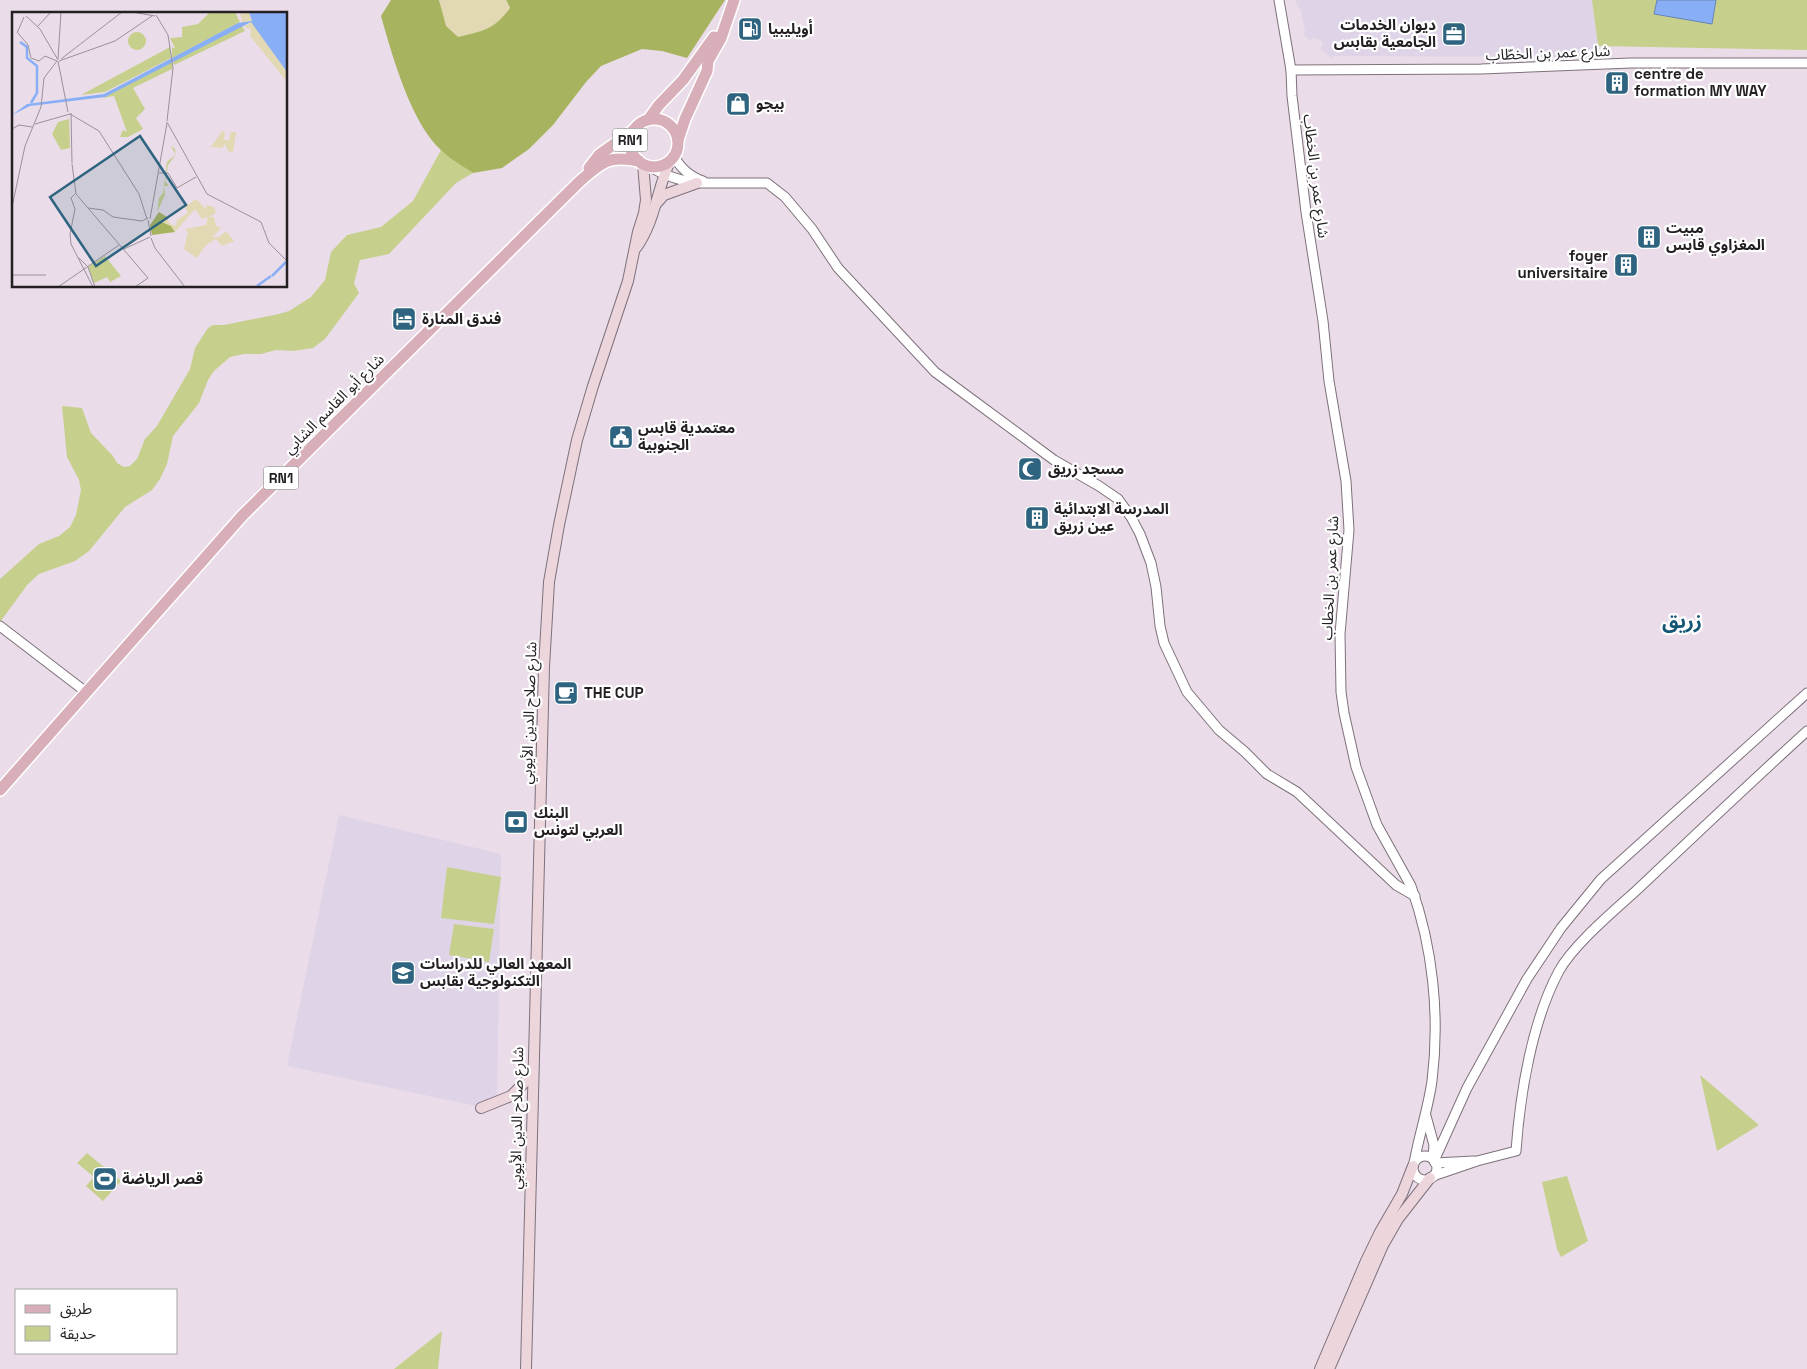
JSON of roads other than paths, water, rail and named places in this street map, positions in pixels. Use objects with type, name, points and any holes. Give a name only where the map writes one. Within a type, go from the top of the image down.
[{"type":"main road","name":"RN1","points":[[678,140],[673,128],[668,123],[662,120],[648,120],[638,125],[634,130],[630,146],[632,152],[643,164],[660,166],[672,159],[677,151],[678,140],[685,119],[707,71],[708,61],[721,38],[734,0]]},
{"type":"main road","name":"RN1","points":[[648,120],[659,105],[683,80],[727,17]]},
{"type":"main road","points":[[683,80],[708,61]]},
{"type":"main road","name":"شارع أبو القاسم الشابي","points":[[579,182],[599,155],[634,130]]},
{"type":"main road","name":"شارع أبو القاسم الشابي","points":[[0,790],[242,516],[579,182],[606,161],[624,158],[643,164]]},
{"type":"main road","name":"شارع صلاح الدين الأيوبي","points":[[635,249],[645,236],[664,175],[672,159]]},
{"type":"main road","name":"شارع صلاح الدين الأيوبي","points":[[526,1369],[532,1075],[542,789],[544,667],[550,582],[559,525],[577,440],[628,281],[646,200],[643,164]]},
{"type":"main road","points":[[656,205],[664,196],[697,184]]},
{"type":"main road","points":[[482,1108],[511,1096],[532,1075]]},
{"type":"main road","points":[[1320,1369],[1366,1261],[1402,1194],[1414,1164]]},
{"type":"main road","points":[[1329,1369],[1383,1245],[1398,1218],[1431,1177]]},
{"type":"street","name":"شارع عمر بن الخطاب","points":[[1279,0],[1291,70],[1292,96],[1306,212],[1323,321],[1329,381],[1346,481],[1349,530],[1340,634],[1341,692],[1344,712],[1356,767],[1378,825],[1411,886],[1428,946],[1434,1000],[1434,1057],[1426,1116],[1414,1164]]},
{"type":"street","name":"شارع عمر بن الخطّاب","points":[[1291,70],[1481,69],[1632,63],[1807,63]]},
{"type":"street","points":[[672,159],[690,176],[701,181],[714,183]]},
{"type":"street","points":[[643,164],[674,179],[697,184],[767,183],[785,197],[812,229],[838,268],[935,372],[1054,460],[1099,486],[1118,500],[1132,518],[1151,563],[1164,643],[1188,692],[1215,726],[1267,774],[1297,792],[1396,885],[1415,896]]},
{"type":"street","points":[[0,626],[86,692]]},
{"type":"street","points":[[1434,1161],[1467,1088],[1527,979],[1580,903],[1601,879],[1807,693]]},
{"type":"street","points":[[1477,1161],[1434,1161],[1423,1156],[1414,1164],[1414,1173],[1419,1178],[1431,1177],[1516,1150],[1519,1115],[1536,1034],[1547,996],[1560,969],[1603,921],[1718,811],[1807,731]]},
{"type":"street","points":[[1426,1116],[1434,1145],[1436,1170],[1431,1177]]},
{"type":"water","points":[[1657,0],[1716,0],[1712,24],[1654,14]]},
{"type":"place","name":"أويليبيا","points":[[750,29]]},
{"type":"place","name":"ديوان الخدمات الجامعية بقابس","points":[[1454,34]]},
{"type":"place","name":"centre de formation MY WAY","points":[[1617,83]]},
{"type":"place","name":"بيجو","points":[[738,104]]},
{"type":"place","name":"مبيت المغزاوي قابس","points":[[1649,237]]},
{"type":"place","name":"foyer universitaire","points":[[1626,265]]},
{"type":"place","name":"فندق المنارة","points":[[404,319]]},
{"type":"place","name":"معتمدية قابس الجنوبية","points":[[621,437]]},
{"type":"place","name":"مسجد زريق","points":[[1030,469]]},
{"type":"place","name":"المدرسة الابتدائية عين زريق","points":[[1037,518]]},
{"type":"place","name":"THE CUP","points":[[566,693]]},
{"type":"place","name":"البنك العربي لتونس","points":[[516,822]]},
{"type":"place","name":"المعهد العالي للدراسات التكنولوجية بقابس","points":[[403,973]]},
{"type":"place","name":"قصر الرياضة","points":[[105,1179]]},
{"type":"district","name":"زريق","points":[[1682,621]]}]
